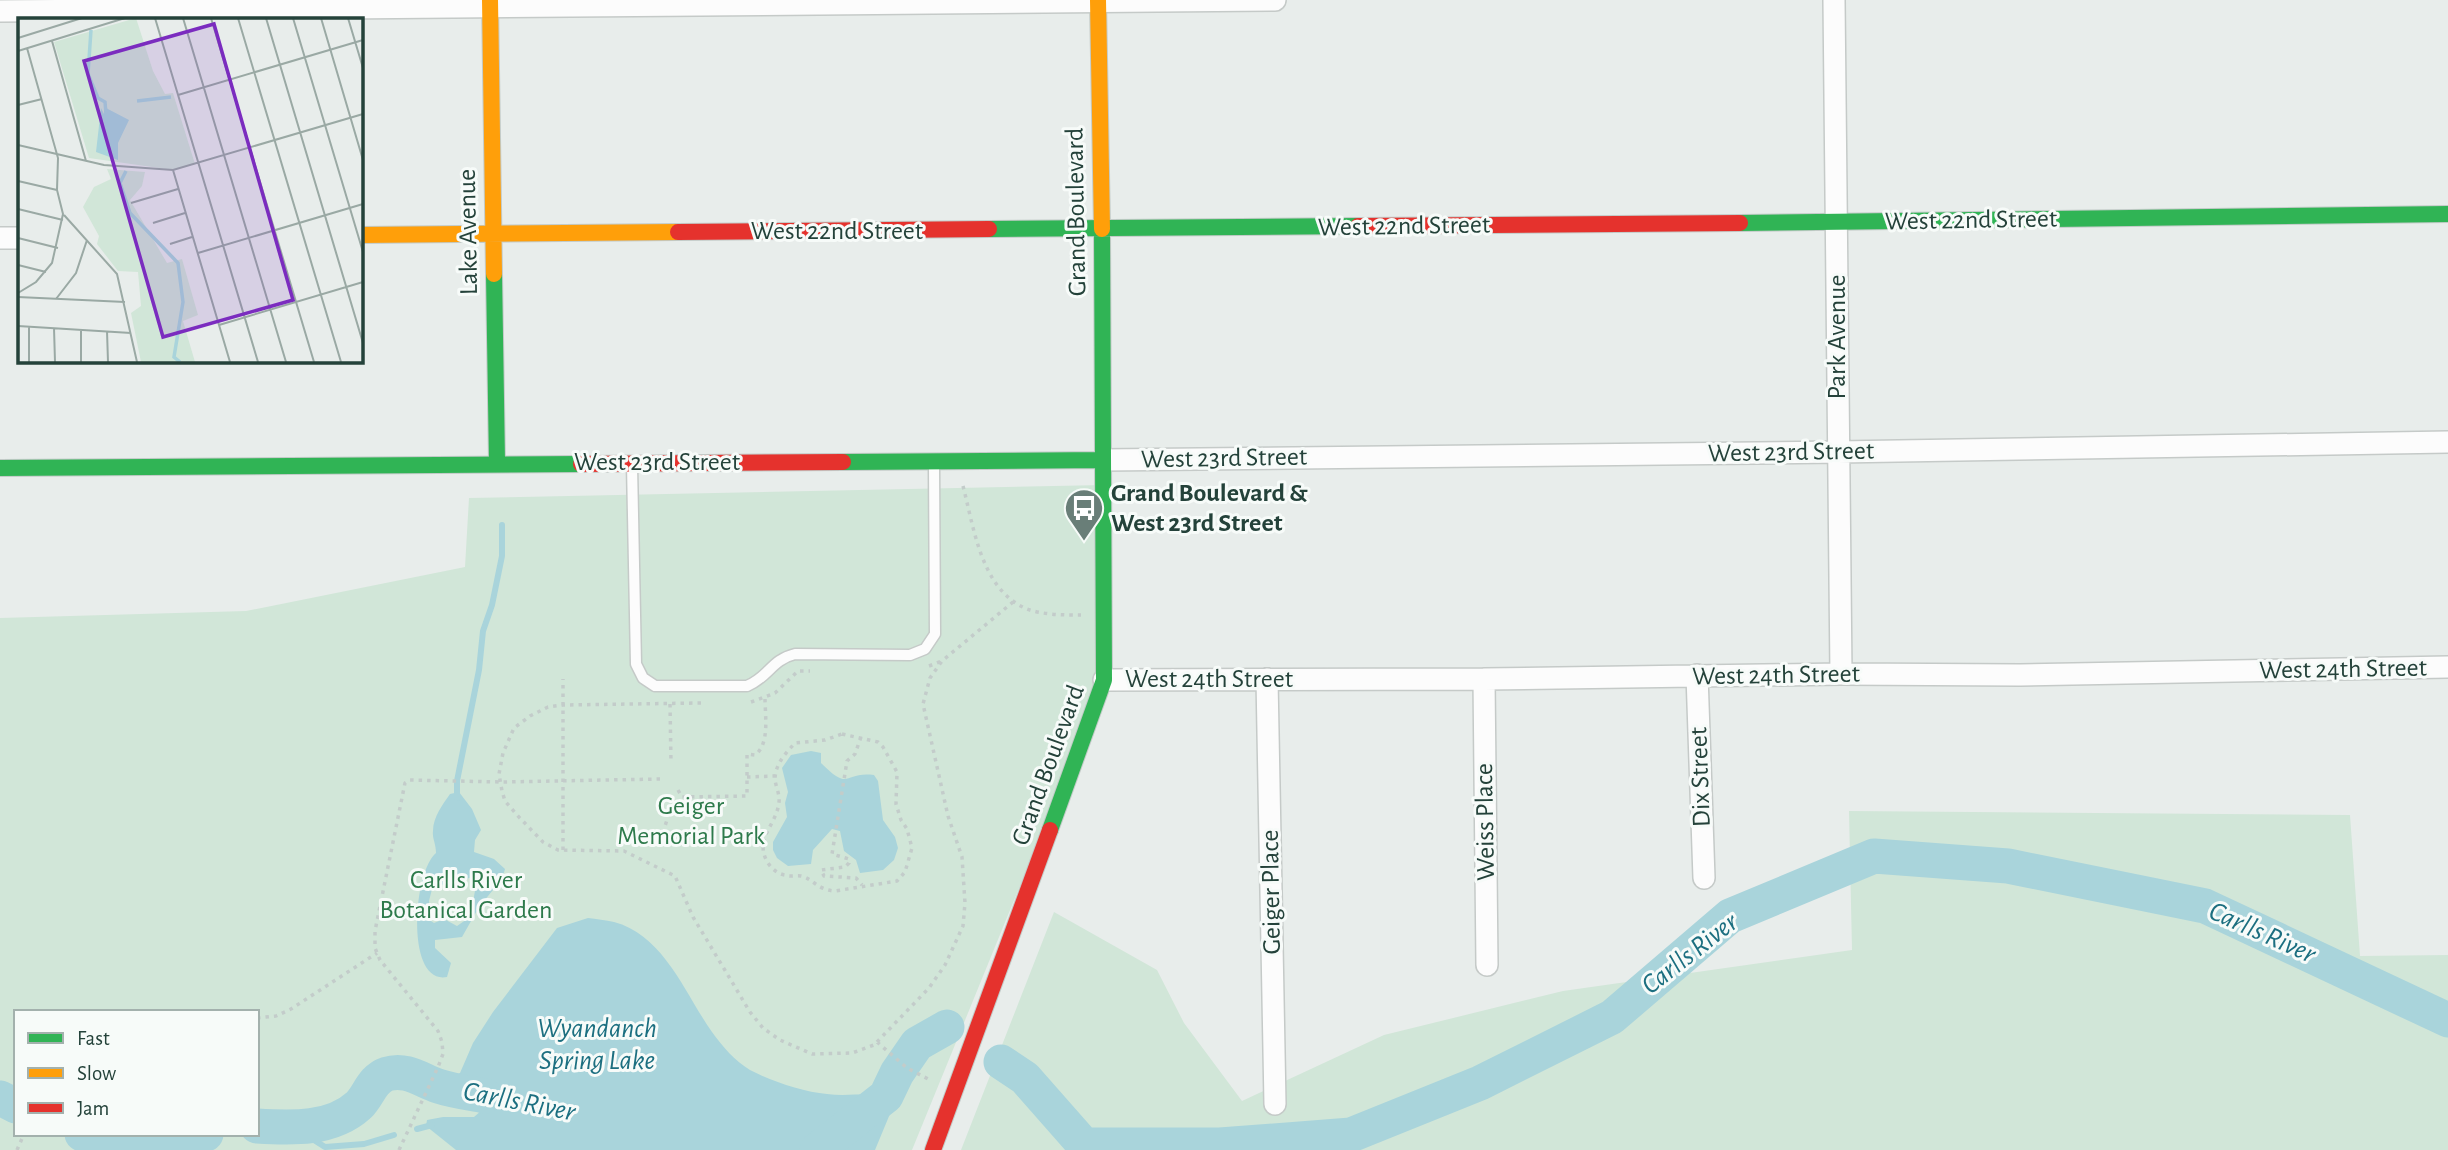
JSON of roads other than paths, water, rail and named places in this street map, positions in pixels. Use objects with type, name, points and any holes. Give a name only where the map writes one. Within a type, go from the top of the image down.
[{"type":"street","points":[[0,11],[491,3],[1275,0]]},
{"type":"street","name":"Park Avenue","points":[[1834,0],[1841,674]]},
{"type":"street","name":"Grand Boulevard","points":[[933,1150],[1104,680],[1098,1]]},
{"type":"street","name":"Lake Avenue","points":[[491,3],[497,463]]},
{"type":"street","name":"West 22nd Street","points":[[362,235],[2448,214]]},
{"type":"street","points":[[0,239],[18,238]]},
{"type":"street","name":"West 23rd Street","points":[[0,468],[1103,460],[2448,442]]},
{"type":"street","name":"West 24th Street","points":[[1104,680],[2020,675],[2448,667]]},
{"type":"street","name":"Dix Street","points":[[1697,676],[1703,878]]},
{"type":"street","name":"Geiger Place","points":[[1267,679],[1275,1104]]},
{"type":"street","name":"Weiss Place","points":[[1484,679],[1487,965]]},
{"type":"lane","points":[[632,462],[636,664],[643,678],[655,686],[747,686],[761,680],[780,658],[794,654],[910,655],[925,649],[935,634],[934,460]]},
{"type":"water","points":[[811,751],[821,753],[821,763],[838,777],[847,779],[874,775],[878,781],[883,820],[895,837],[898,848],[894,860],[883,870],[860,873],[856,860],[844,851],[840,831],[832,829],[813,850],[811,864],[788,866],[777,858],[773,842],[787,817],[785,803],[788,792],[782,768],[791,755]]},
{"type":"water","points":[[459,792],[472,809],[481,830],[475,840],[474,852],[494,859],[505,869],[502,879],[479,907],[462,937],[435,940],[435,948],[451,963],[447,977],[434,975],[424,964],[417,925],[422,882],[428,864],[436,853],[433,834],[435,821],[450,794]],"holes":[[[490,869],[489,879],[475,891],[470,917],[457,926],[444,919],[434,923],[431,921],[429,901],[432,889]]]},
{"type":"water","name":"Wyandanch Spring Lake","points":[[588,918],[614,922],[647,939],[672,968],[720,1043],[750,1070],[787,1085],[818,1093],[886,1096],[892,1109],[875,1150],[456,1150],[426,1126],[427,1120],[474,1117],[482,1110],[484,1104],[481,1097],[442,1096],[439,1086],[460,1073],[473,1043],[493,1012],[557,928]]},
{"type":"waterway","points":[[457,798],[457,781],[479,670],[483,631],[492,605],[502,556],[502,525]]},
{"type":"waterway","name":"Carlls River","points":[[1001,1062],[1025,1078],[1084,1145],[1220,1145],[1351,1135],[1480,1083],[1612,1017],[1730,916],[1874,856],[2008,866],[2205,906],[2448,1020]]},
{"type":"waterway","name":"Carlls River","points":[[817,1150],[886,1096],[897,1073],[917,1044],[947,1027]]},
{"type":"waterway","name":"Carlls River","points":[[259,1126],[311,1126],[337,1119],[359,1105],[382,1076],[401,1072],[438,1086],[485,1096]]},
{"type":"waterway","name":"Carlls River","points":[[0,1098],[14,1105]]},
{"type":"waterway","points":[[417,1129],[432,1125]]},
{"type":"waterway","points":[[295,1128],[325,1147],[364,1144],[394,1135]]},
{"type":"waterway","name":"Carlls River","points":[[88,1136],[116,1145],[200,1136]]},
{"type":"place","name":"Grand Boulevard & West 23rd Street","points":[[1084,542]]},
{"type":"park label","name":"Geiger Memorial Park","points":[[691,821]]},
{"type":"park label","name":"Carlls River Botanical Garden","points":[[466,895]]}]
